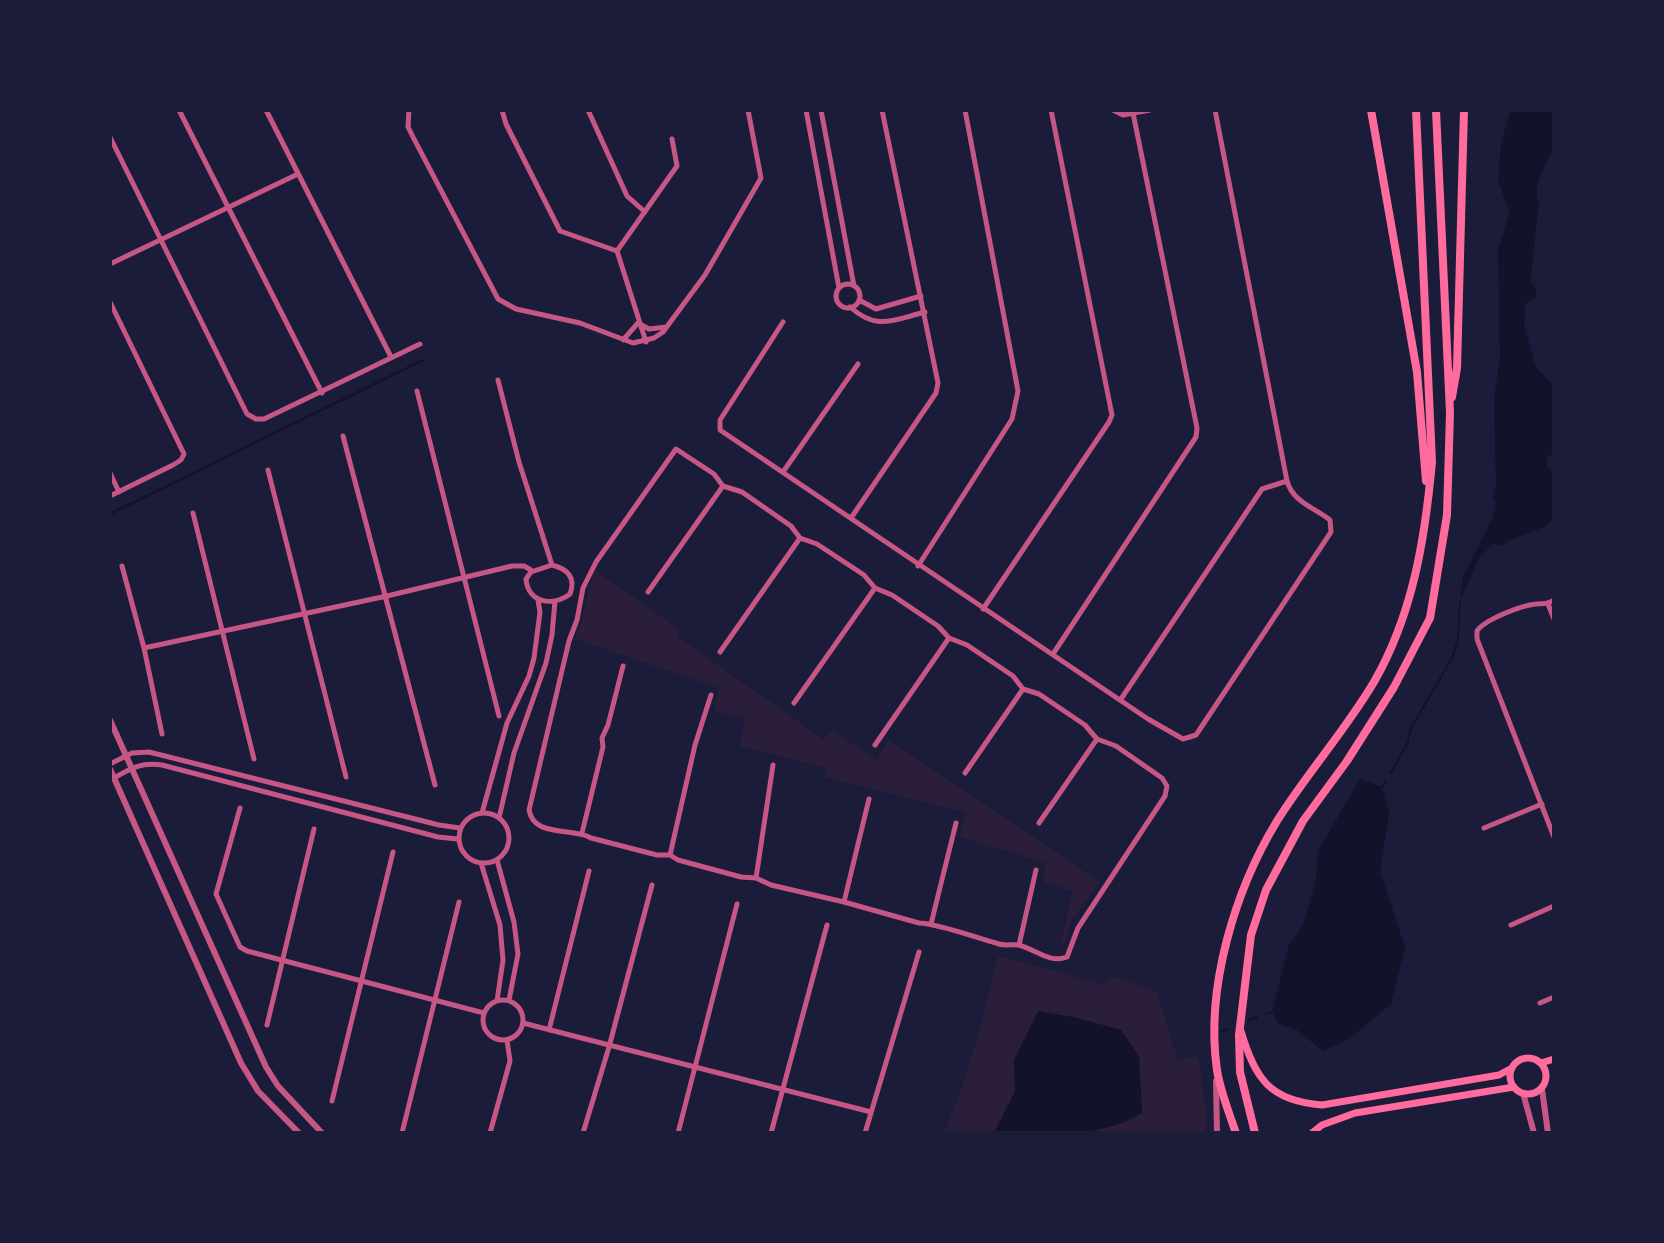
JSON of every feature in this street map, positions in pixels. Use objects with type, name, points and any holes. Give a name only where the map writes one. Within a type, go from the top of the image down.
[{"type":"highway","points":[[1371,110],[1417,372],[1427,514]]},
{"type":"highway","points":[[1236,1133],[1217,1073],[1215,1017],[1220,969],[1231,924],[1251,872],[1277,822],[1374,682],[1395,639],[1416,578],[1432,462],[1416,110]]},
{"type":"highway","points":[[1255,1133],[1240,1072],[1239,1021],[1251,935],[1266,890],[1303,821],[1347,761],[1394,687],[1430,618],[1447,515],[1450,413],[1436,110]]},
{"type":"highway","points":[[1450,413],[1457,368],[1464,110]]},
{"type":"main road","points":[[1239,1021],[1257,1073],[1266,1086],[1289,1099],[1310,1104],[1322,1105],[1499,1075],[1525,1058],[1541,1063],[1550,1074],[1542,1089],[1523,1093],[1514,1087],[1510,1078],[1512,1068]]},
{"type":"main road","points":[[1541,1063],[1554,1059]]},
{"type":"main road","points":[[1312,1133],[1322,1125],[1355,1113],[1514,1087]]},
{"type":"street","points":[[179,110],[322,393]]},
{"type":"street","points":[[266,110],[391,356]]},
{"type":"street","points":[[409,110],[408,127],[498,299],[516,309],[580,323],[633,343],[646,342],[667,327],[705,275],[761,178],[748,110]]},
{"type":"street","points":[[502,110],[506,124],[560,231],[617,251]]},
{"type":"street","points":[[588,110],[627,196],[645,212]]},
{"type":"street","points":[[806,110],[839,288],[836,294],[838,301],[870,322],[925,312]]},
{"type":"street","points":[[821,110],[859,300]]},
{"type":"street","points":[[851,518],[936,393],[938,383],[882,110]]},
{"type":"street","points":[[918,566],[1012,419],[1018,391],[965,110]]},
{"type":"street","points":[[983,609],[1112,415],[1051,110]]},
{"type":"street","points":[[1113,110],[1123,115],[1150,110]]},
{"type":"street","points":[[1053,654],[1196,437],[1197,428],[1133,113]]},
{"type":"street","points":[[783,322],[720,420],[719,427],[723,433],[1148,719],[1183,739],[1196,735],[1331,532],[1330,520],[1290,493],[1216,113]]},
{"type":"street","points":[[110,137],[247,414],[264,419],[420,344]]},
{"type":"street","points":[[617,251],[677,166],[672,139]]},
{"type":"street","points":[[110,264],[298,174]]},
{"type":"street","points":[[832,251],[837,254],[847,249]]},
{"type":"street","points":[[617,251],[646,342]]},
{"type":"street","points":[[839,288],[848,284],[854,286]]},
{"type":"street","points":[[859,300],[876,309],[921,296]]},
{"type":"street","points":[[850,307],[859,300]]},
{"type":"street","points":[[110,302],[184,454],[173,465],[110,496]]},
{"type":"street","points":[[623,340],[638,323]]},
{"type":"street","points":[[638,323],[649,329],[667,327]]},
{"type":"street","points":[[783,472],[858,364]]},
{"type":"street","points":[[498,380],[519,462],[552,565]]},
{"type":"street","points":[[417,391],[499,716]]},
{"type":"street","points":[[343,436],[435,785]]},
{"type":"street","points":[[676,449],[714,474],[723,486],[742,492],[791,526],[800,538],[829,551],[864,575],[875,588],[892,595],[938,626],[949,638],[967,645],[1013,676],[1023,689],[1039,694],[1085,725],[1097,739],[1116,746],[1162,778],[1167,786],[1165,796],[1078,928],[1067,957],[1056,959],[1019,945],[1005,946],[931,924],[771,885],[756,878],[741,877],[670,855],[657,855],[582,833],[540,826],[533,821],[529,810],[569,641],[583,588],[596,562],[676,449]]},
{"type":"street","points":[[268,470],[346,777]]},
{"type":"street","points":[[110,473],[119,492]]},
{"type":"street","points":[[1121,699],[1262,489],[1287,481]]},
{"type":"street","points":[[648,592],[723,486]]},
{"type":"street","points":[[193,513],[254,759]]},
{"type":"street","points":[[720,652],[800,538]]},
{"type":"street","points":[[574,585],[570,594],[555,601],[538,600],[531,595],[526,579],[531,572],[552,565],[567,572],[574,585],[583,588]]},
{"type":"street","points":[[122,566],[144,648],[162,734]]},
{"type":"street","points":[[144,648],[512,566],[524,566],[531,572]]},
{"type":"street","points":[[794,703],[875,588]]},
{"type":"street","points":[[482,813],[507,723],[534,658],[540,612],[538,600]]},
{"type":"street","points":[[499,818],[514,753],[546,663],[555,601]]},
{"type":"street","points":[[1554,619],[1551,602],[1534,604],[1486,622],[1477,631],[1479,648],[1554,837]]},
{"type":"street","points":[[875,745],[949,638]]},
{"type":"street","points":[[582,833],[603,747],[602,738],[623,666]]},
{"type":"street","points":[[965,773],[1023,689]]},
{"type":"street","points":[[670,855],[695,745],[711,695]]},
{"type":"street","points":[[110,720],[266,1067],[285,1095],[322,1133]]},
{"type":"street","points":[[1039,823],[1097,739]]},
{"type":"street","points":[[299,1133],[264,1099],[241,1063],[110,767],[137,751],[164,755],[460,828]]},
{"type":"street","points":[[114,778],[148,763],[162,765],[438,837],[458,839]]},
{"type":"street","points":[[756,878],[773,765]]},
{"type":"street","points":[[844,902],[869,799]]},
{"type":"street","points":[[1484,828],[1542,804]]},
{"type":"street","points":[[240,808],[216,894],[240,947],[484,1013]]},
{"type":"street","points":[[482,813],[499,818],[509,836],[506,850],[497,860],[481,863],[465,856],[458,839],[465,820],[482,813]]},
{"type":"street","points":[[931,924],[956,823]]},
{"type":"street","points":[[267,1025],[314,829]]},
{"type":"street","points":[[332,1101],[393,852]]},
{"type":"street","points":[[497,860],[514,922],[518,954],[509,1000]]},
{"type":"street","points":[[481,863],[500,925],[503,960],[497,1001]]},
{"type":"street","points":[[1019,945],[1036,870]]},
{"type":"street","points":[[549,1030],[589,871]]},
{"type":"street","points":[[583,1133],[652,885]]},
{"type":"street","points":[[402,1133],[459,902]]},
{"type":"street","points":[[678,1133],[737,904]]},
{"type":"street","points":[[1511,925],[1554,906]]},
{"type":"street","points":[[771,1133],[827,925]]},
{"type":"street","points":[[865,1133],[919,952]]},
{"type":"street","points":[[1540,1003],[1554,997]]},
{"type":"street","points":[[509,1000],[519,1007],[523,1023],[518,1034],[507,1040],[488,1033],[483,1020],[484,1013],[497,1001],[509,1000]]},
{"type":"street","points":[[523,1023],[871,1112]]},
{"type":"street","points":[[490,1133],[510,1061],[507,1040]]},
{"type":"street","points":[[1217,1073],[1217,1133]]},
{"type":"street","points":[[1542,1089],[1548,1133]]},
{"type":"street","points":[[1523,1093],[1534,1133]]},
{"type":"shaded area","points":[[1511,110],[1554,110],[1554,143],[1537,187],[1539,204],[1530,282],[1536,289],[1536,297],[1525,304],[1524,324],[1535,366],[1554,386],[1554,452],[1546,459],[1554,475],[1554,518],[1546,526],[1503,545],[1493,544],[1479,558],[1460,601],[1463,577],[1493,517],[1496,504],[1493,497],[1496,484],[1494,400],[1500,357],[1498,250],[1510,212],[1498,181],[1501,143]]},
{"type":"shaded area","points":[[595,571],[679,629],[679,638],[823,739],[833,731],[876,760],[889,740],[1100,882],[1071,921],[1064,946],[1060,945],[1073,891],[1042,882],[1046,863],[960,837],[966,812],[825,777],[826,768],[740,746],[744,718],[714,711],[719,688],[575,639]]},
{"type":"shaded area","points":[[1360,779],[1382,787],[1389,814],[1380,871],[1405,947],[1391,1004],[1349,1039],[1323,1051],[1297,1030],[1279,1024],[1272,1011],[1289,944],[1303,926],[1316,879],[1318,851]]},
{"type":"shaded area","points":[[998,956],[1103,984],[1115,976],[1157,993],[1178,1060],[1198,1057],[1208,1121],[1205,1133],[944,1133],[968,1068]]},
{"type":"shaded area","points":[[1038,1011],[1121,1030],[1139,1056],[1142,1113],[1125,1122],[1089,1131],[994,1133],[1015,1091],[1014,1060]]},
{"type":"waterway","points":[[110,514],[423,360]]},
{"type":"waterway","points":[[1390,774],[1407,744],[1411,728],[1452,658],[1458,640],[1460,601]]},
{"type":"waterway","points":[[1382,787],[1386,781]]},
{"type":"waterway","points":[[1266,1014],[1272,1012]]},
{"type":"waterway","points":[[1249,1020],[1257,1017]]},
{"type":"waterway","points":[[1220,1032],[1228,1029]]}]
